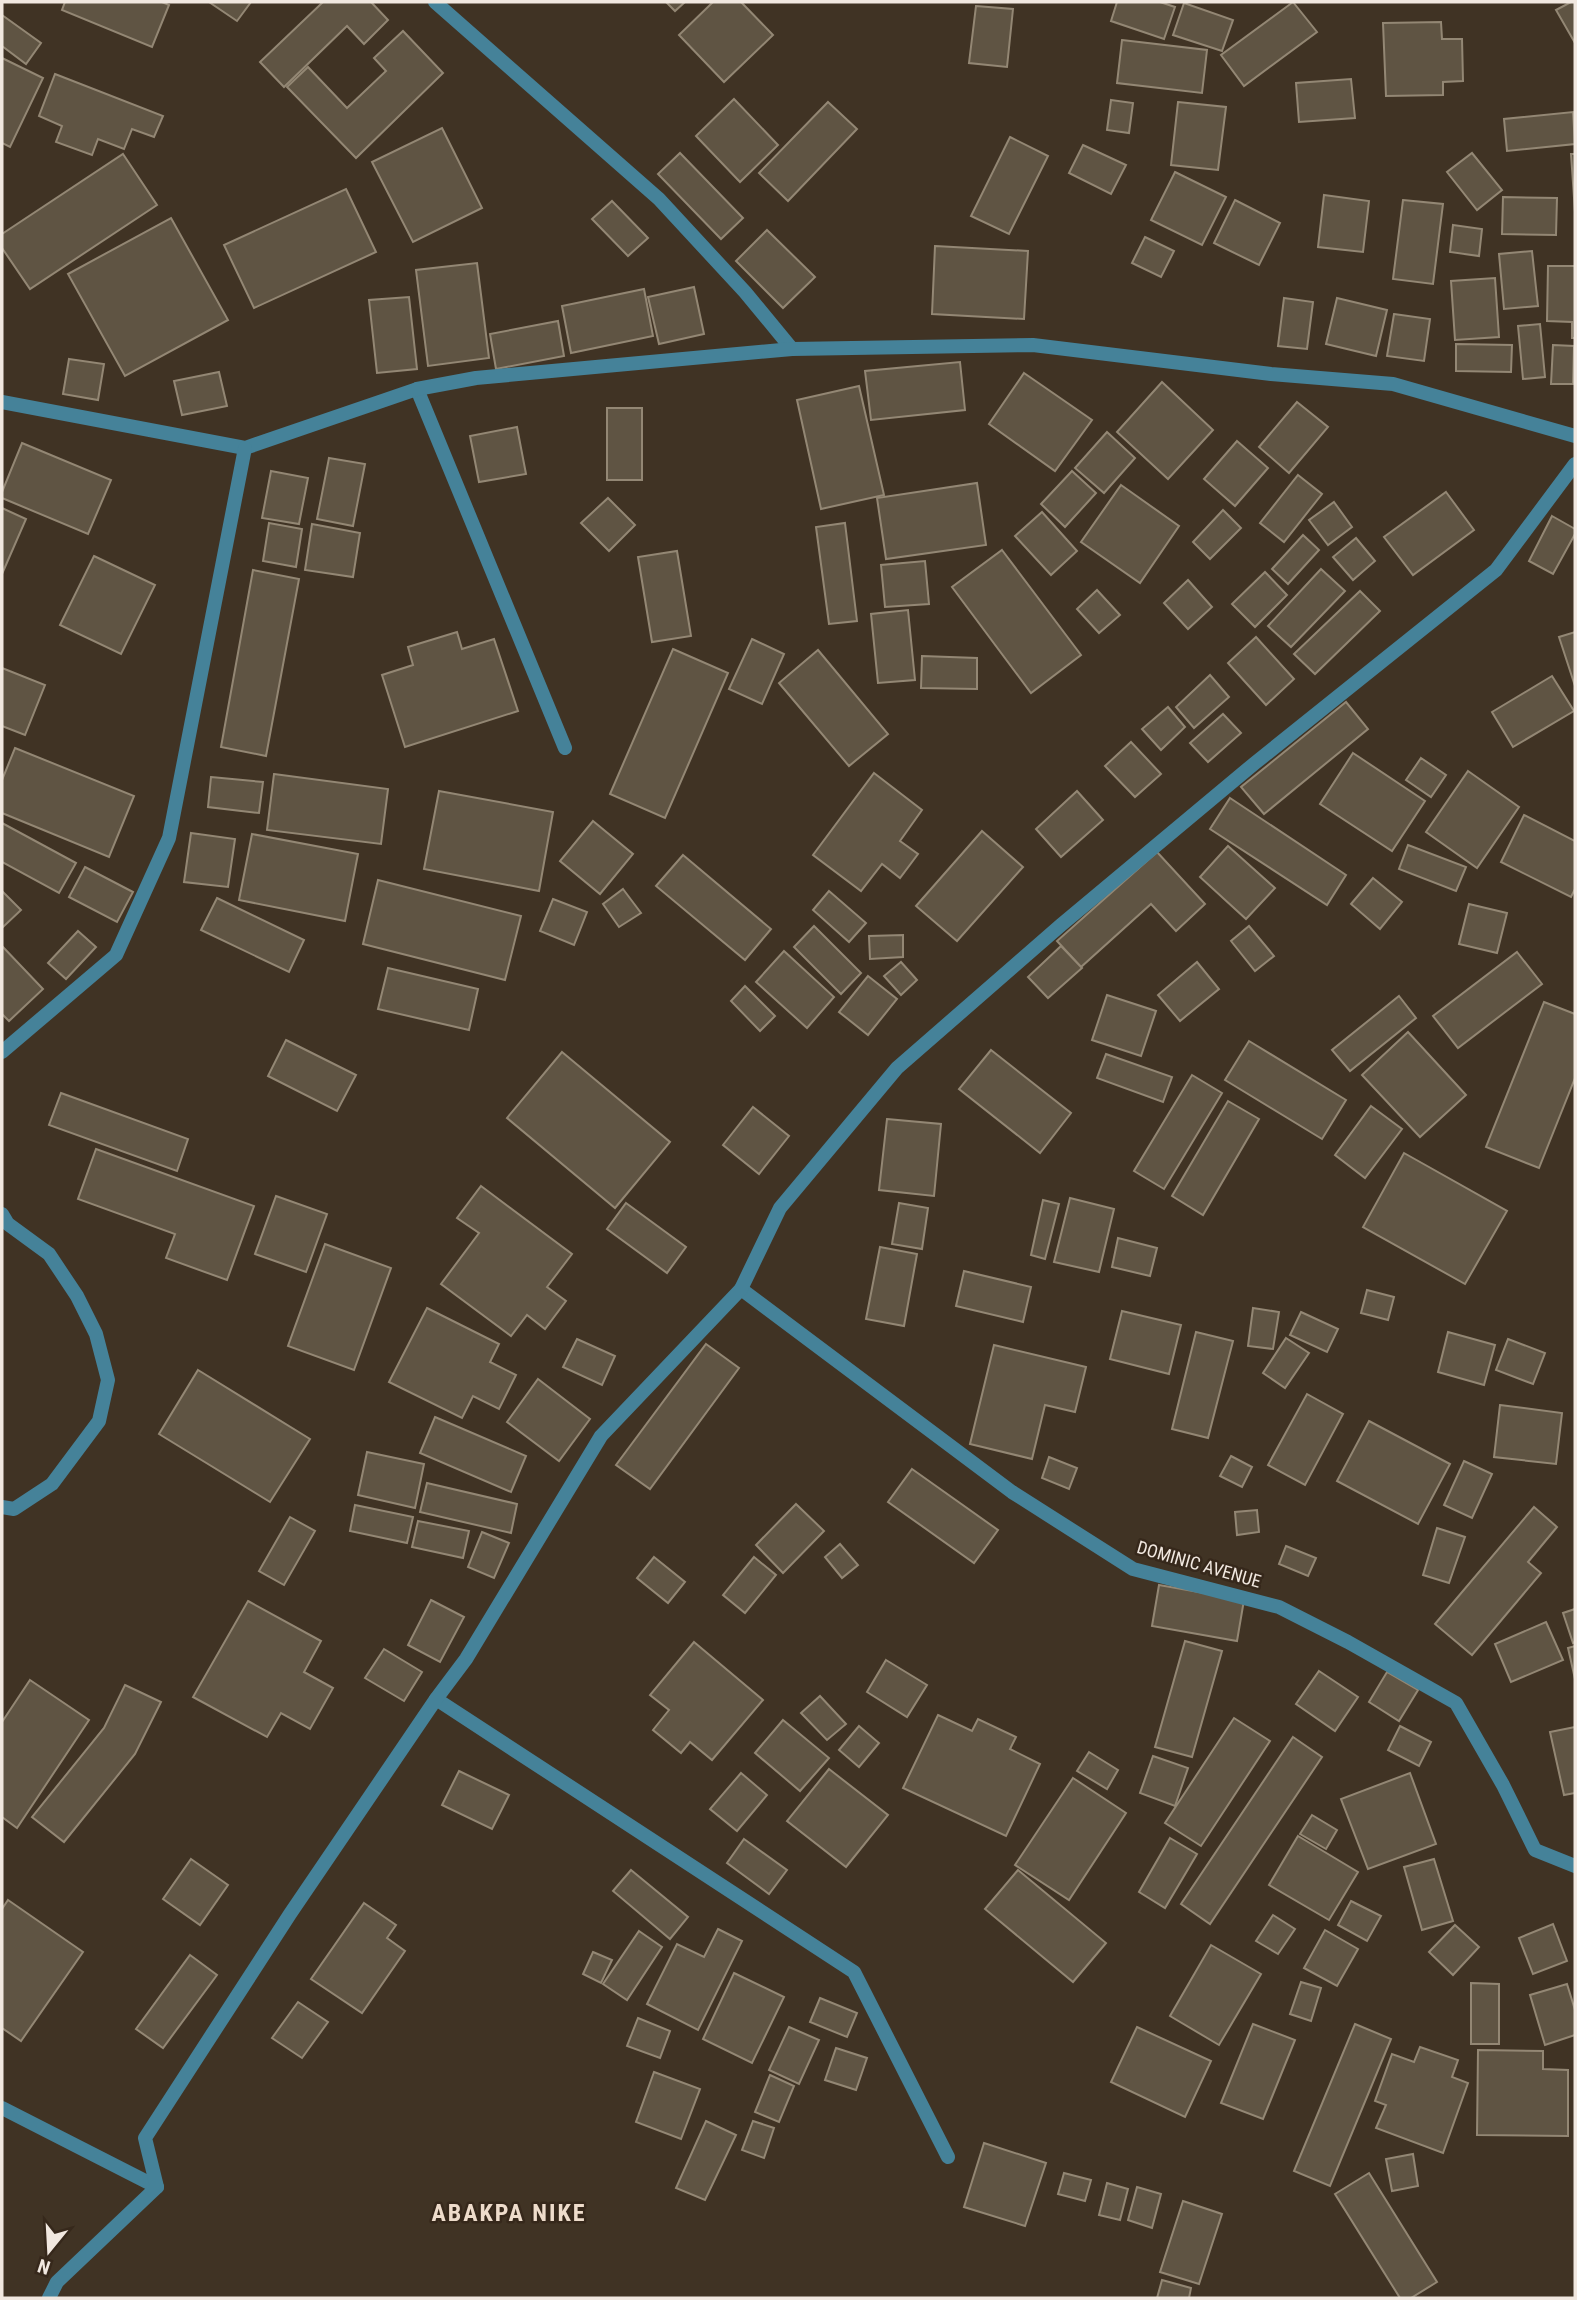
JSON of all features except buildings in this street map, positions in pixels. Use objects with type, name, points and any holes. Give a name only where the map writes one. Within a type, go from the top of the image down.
[{"type":"street","points":[[435,2],[659,199],[745,292],[792,349]]},
{"type":"street","points":[[2,402],[246,448],[417,390],[476,378],[792,349],[1033,345],[1271,374],[1393,384],[1575,436]]},
{"type":"street","points":[[417,390],[565,748]]},
{"type":"street","points":[[2,1052],[116,955],[169,838],[246,448]]},
{"type":"street","points":[[157,2187],[145,2138],[290,1914],[466,1659],[601,1436],[741,1289],[780,1208],[897,1068],[1061,925],[1255,763],[1496,570],[1575,464]]},
{"type":"street","points":[[2,1214],[8,1224],[49,1254],[77,1296],[96,1334],[108,1380],[99,1421],[51,1484],[14,1509],[2,1507]]},
{"type":"street","name":"DOMINIC AVENUE","points":[[741,1289],[1012,1492],[1133,1569],[1279,1607],[1348,1642],[1456,1703],[1503,1785],[1535,1850],[1575,1866]]},
{"type":"street","points":[[436,1699],[854,1972],[948,2157]]},
{"type":"street","points":[[2,2108],[157,2187]]},
{"type":"street","points":[[49,2298],[57,2282],[157,2187]]},
{"type":"district","name":"ABAKPA NIKE","points":[[509,2213]]}]
